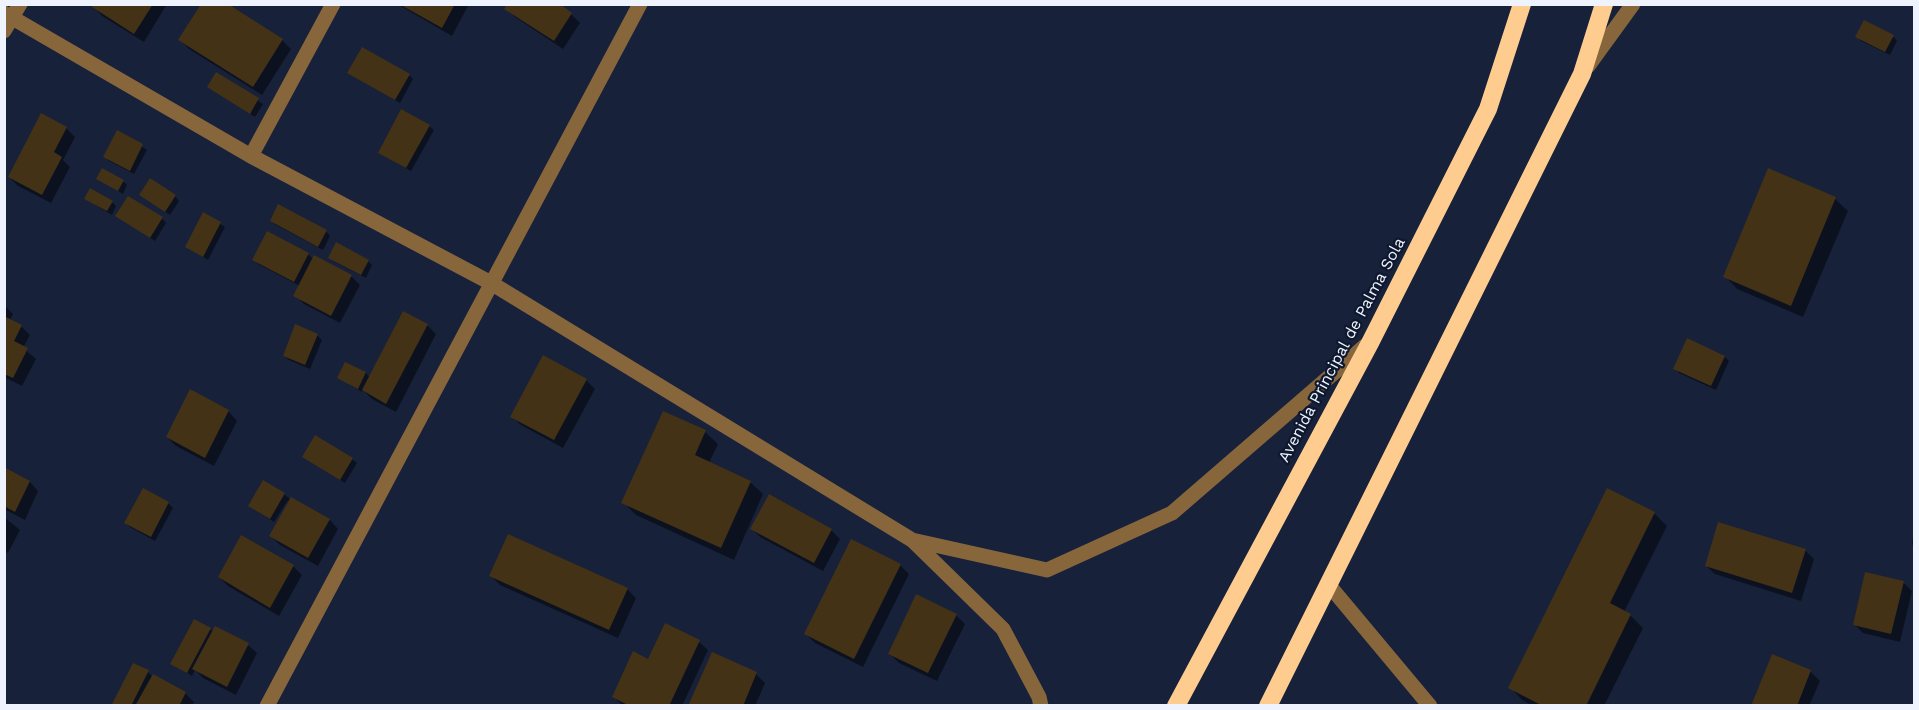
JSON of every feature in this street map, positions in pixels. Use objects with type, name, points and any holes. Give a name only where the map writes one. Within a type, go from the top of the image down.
[{"type":"highway","name":"Avenida Principal de Palma Sola","points":[[1176,705],[1370,343],[1488,109],[1522,4]]},
{"type":"highway","points":[[1268,705],[1582,74],[1604,4]]},
{"type":"street","points":[[250,156],[333,4]]},
{"type":"street","points":[[267,705],[640,4]]},
{"type":"street","points":[[1582,74],[1633,4]]},
{"type":"street","points":[[4,32],[12,11],[250,156],[491,283],[912,540],[1003,629],[1041,705]]},
{"type":"street","points":[[912,540],[1047,570],[1172,513],[1370,343]]},
{"type":"street","points":[[1328,584],[1430,705]]},
{"type":"building","points":[[93,4],[153,4],[134,34],[92,7]]},
{"type":"building","points":[[201,4],[228,4],[283,39],[253,87],[178,40]]},
{"type":"building","points":[[399,4],[455,4],[442,28]]},
{"type":"building","points":[[507,4],[560,4],[572,13],[554,41],[504,9]]},
{"type":"building","points":[[1864,20],[1894,35],[1885,52],[1855,37]]},
{"type":"building","points":[[362,47],[410,74],[395,100],[347,73]]},
{"type":"building","points":[[216,72],[259,98],[250,114],[207,87]]},
{"type":"building","points":[[401,109],[430,125],[406,168],[378,153]]},
{"type":"building","points":[[41,113],[67,127],[54,152],[62,157],[42,195],[8,177]]},
{"type":"building","points":[[117,130],[143,144],[130,171],[103,157]]},
{"type":"building","points":[[102,168],[124,180],[118,191],[96,179]]},
{"type":"building","points":[[1768,168],[1836,197],[1791,306],[1723,277]]},
{"type":"building","points":[[150,178],[176,195],[165,212],[139,195]]},
{"type":"building","points":[[90,188],[113,201],[107,211],[84,199]]},
{"type":"building","points":[[128,196],[163,217],[150,238],[115,216]]},
{"type":"building","points":[[278,204],[327,230],[318,247],[270,221]]},
{"type":"building","points":[[203,212],[221,222],[203,257],[185,247]]},
{"type":"building","points":[[267,231],[309,253],[294,282],[252,260]]},
{"type":"building","points":[[336,242],[369,260],[361,275],[328,258]]},
{"type":"building","points":[[314,255],[352,275],[331,316],[293,296]]},
{"type":"building","points":[[403,311],[428,324],[386,404],[362,390]]},
{"type":"building","points":[[4,316],[22,325],[14,341],[28,348],[13,378],[4,374]]},
{"type":"building","points":[[295,324],[318,334],[305,365],[283,356]]},
{"type":"building","points":[[1687,338],[1725,356],[1711,386],[1673,369]]},
{"type":"building","points":[[543,355],[587,379],[554,440],[510,417]]},
{"type":"building","points":[[345,362],[366,372],[358,389],[337,378]]},
{"type":"building","points":[[190,389],[229,410],[205,458],[166,437]]},
{"type":"building","points":[[663,411],[706,430],[695,455],[751,481],[721,548],[621,503]]},
{"type":"building","points":[[315,435],[353,458],[340,480],[302,457]]},
{"type":"building","points":[[4,467],[30,481],[15,512],[4,506]]},
{"type":"building","points":[[263,480],[285,493],[270,519],[248,506]]},
{"type":"building","points":[[143,488],[169,502],[151,537],[124,523]]},
{"type":"building","points":[[1607,488],[1655,512],[1610,603],[1631,614],[1586,706],[1543,706],[1508,688]]},
{"type":"building","points":[[769,494],[832,529],[814,563],[750,529]]},
{"type":"building","points":[[291,497],[330,519],[308,558],[269,536]]},
{"type":"building","points":[[1718,522],[1806,549],[1792,593],[1705,566]]},
{"type":"building","points":[[508,534],[628,588],[609,630],[489,576]]},
{"type":"building","points":[[241,535],[294,565],[270,608],[218,577]]},
{"type":"building","points":[[851,539],[901,564],[854,659],[804,634]]},
{"type":"building","points":[[1865,572],[1904,581],[1891,634],[1853,625]]},
{"type":"building","points":[[916,594],[957,614],[928,673],[888,654]]},
{"type":"building","points":[[194,619],[211,628],[187,673],[170,664]]},
{"type":"building","points":[[665,623],[700,640],[669,706],[630,706],[612,697],[633,651],[648,659]]},
{"type":"building","points":[[215,626],[249,643],[227,687],[192,669]]},
{"type":"building","points":[[712,652],[757,672],[743,706],[688,706]]},
{"type":"building","points":[[1772,654],[1811,670],[1797,706],[1751,706]]},
{"type":"building","points":[[133,663],[149,670],[131,706],[111,706]]},
{"type":"building","points":[[153,674],[186,692],[179,706],[135,706]]}]
